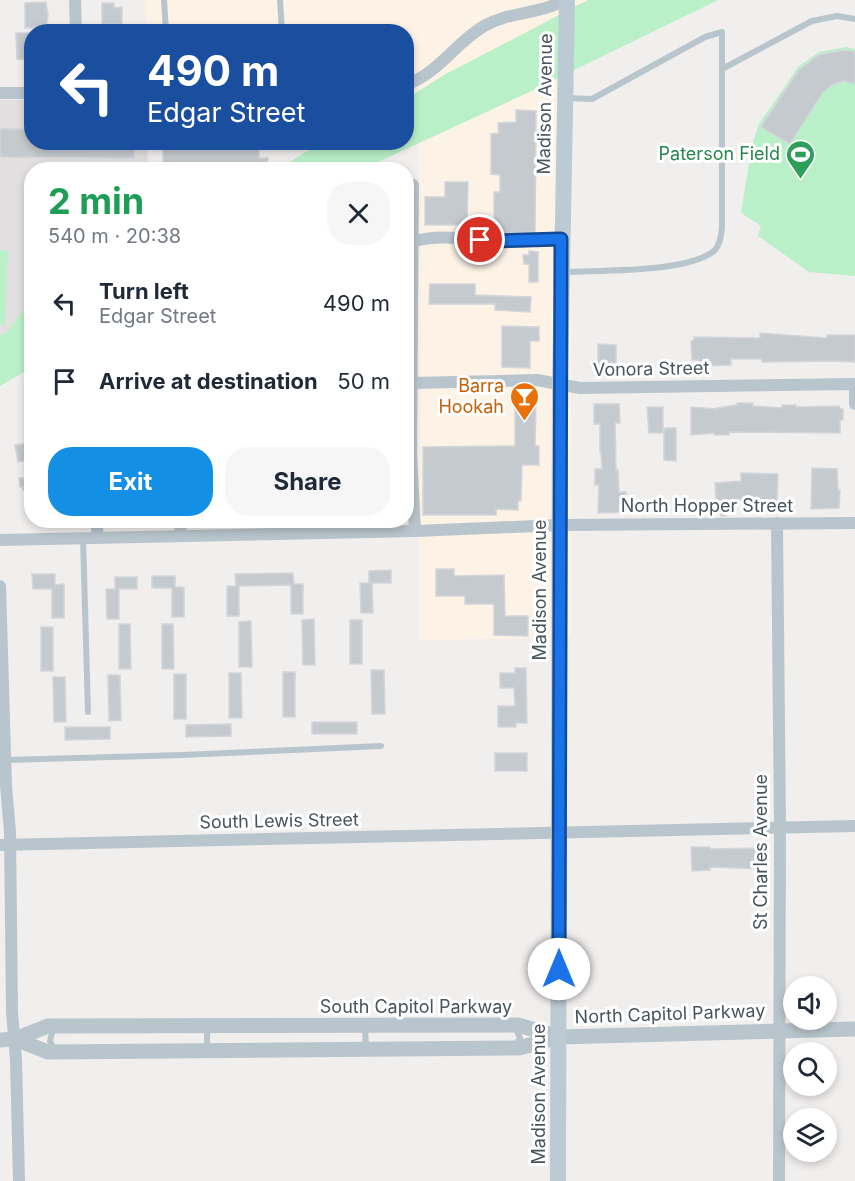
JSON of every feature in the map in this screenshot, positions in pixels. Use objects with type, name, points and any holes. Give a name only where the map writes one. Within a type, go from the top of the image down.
[{"type":"main road","name":"Madison Avenue","points":[[558,1181],[560,384],[565,0]]},
{"type":"street","points":[[75,0],[76,24]]},
{"type":"street","points":[[414,81],[435,69],[471,34],[492,21],[548,8],[565,0]]},
{"type":"street","points":[[0,93],[24,93]]},
{"type":"street","points":[[414,241],[430,237],[492,241],[561,239]]},
{"type":"street","name":"Vonora Street","points":[[414,383],[537,381],[580,388],[855,384]]},
{"type":"street","points":[[855,384],[855,404]]},
{"type":"street","points":[[414,514],[415,531]]},
{"type":"street","name":"North Hopper Street","points":[[0,540],[415,531],[560,525],[855,523]]},
{"type":"street","name":"St Charles Avenue","points":[[777,524],[780,827],[779,1181]]},
{"type":"street","points":[[97,528],[98,538]]},
{"type":"street","points":[[180,528],[181,536]]},
{"type":"street","points":[[0,585],[6,760],[5,845],[12,1012],[7,1040],[19,1181]]},
{"type":"street","name":"South Lewis Street","points":[[5,845],[855,826]]},
{"type":"street","name":"South Capitol Parkway","points":[[7,1040],[48,1026],[514,1025],[559,1037]]},
{"type":"street","name":"North Capitol Parkway","points":[[559,1037],[855,1029]]},
{"type":"street","points":[[7,1040],[48,1052],[57,1052],[512,1048],[559,1037]]},
{"type":"lane","points":[[164,0],[166,24]]},
{"type":"lane","points":[[280,0],[282,24]]},
{"type":"lane","points":[[722,69],[812,21],[837,16],[855,19]]},
{"type":"lane","points":[[561,272],[675,266],[717,248],[722,228],[722,32],[705,37],[592,99],[565,94]]},
{"type":"lane","points":[[83,538],[88,712]]},
{"type":"lane","points":[[6,760],[381,746]]},
{"type":"lane","points":[[512,1048],[520,1038],[514,1025]]},
{"type":"lane","points":[[56,1026],[51,1033],[50,1041],[57,1052]]},
{"type":"lane","points":[[207,1026],[207,1051]]},
{"type":"lane","points":[[365,1026],[366,1049]]},
{"type":"shaded area","points":[[145,0],[588,0],[444,75],[414,94],[414,24],[146,24]]},
{"type":"shaded area","points":[[573,71],[571,638],[419,640],[418,144]]},
{"type":"shaded area","points":[[0,100],[24,100],[24,150],[147,150],[148,162],[24,162],[24,309],[7,332],[0,335]]},
{"type":"green space","points":[[588,0],[718,0],[414,145],[414,94],[444,75]]},
{"type":"green space","name":"Paterson Field","points":[[846,47],[855,49],[855,276],[809,272],[758,236],[761,226],[741,213],[752,145],[759,124],[799,66],[819,52]]},
{"type":"green space","points":[[309,150],[404,150],[378,162],[289,162]]},
{"type":"green space","points":[[0,250],[8,251],[5,325],[0,325]]},
{"type":"green space","points":[[24,309],[24,372],[0,386],[0,335],[7,332]]},
{"type":"building","points":[[46,2],[47,24],[25,24],[25,3]]},
{"type":"building","points":[[102,3],[114,3],[114,8],[122,7],[122,24],[102,24]]},
{"type":"building","points":[[16,33],[24,33],[24,59],[17,59]]},
{"type":"building","points":[[844,50],[855,52],[855,84],[844,81],[834,84],[823,92],[790,144],[761,127],[799,70],[819,55]]},
{"type":"building","points":[[516,110],[536,111],[535,232],[501,233],[494,228],[494,192],[500,192],[500,175],[491,174],[491,134],[499,133],[498,123],[516,122]]},
{"type":"building","points":[[0,129],[24,129],[24,150],[134,150],[134,158],[0,157]]},
{"type":"building","points":[[163,150],[259,150],[259,158],[268,158],[268,162],[163,162]]},
{"type":"building","points":[[445,182],[468,182],[467,225],[425,225],[425,197],[445,197]]},
{"type":"building","points":[[529,251],[538,252],[538,282],[529,282],[529,264],[524,264],[523,255],[529,255]]},
{"type":"building","points":[[430,284],[475,284],[475,295],[531,297],[530,312],[495,310],[495,304],[429,304]]},
{"type":"building","points":[[502,326],[539,327],[539,341],[530,341],[530,368],[502,367]]},
{"type":"building","points":[[760,333],[827,338],[827,335],[855,335],[855,362],[762,362],[762,359],[731,359],[731,365],[698,366],[698,360],[692,360],[691,341],[694,337],[760,338]]},
{"type":"building","points":[[598,344],[616,345],[616,376],[598,376]]},
{"type":"building","points":[[515,399],[536,399],[535,446],[539,446],[539,465],[522,465],[521,501],[518,501],[518,510],[496,509],[496,515],[423,515],[423,447],[515,446]]},
{"type":"building","points":[[737,403],[782,408],[782,405],[839,406],[843,409],[843,420],[840,420],[840,433],[729,432],[729,435],[714,435],[714,433],[691,435],[691,407],[717,409],[737,405]]},
{"type":"building","points":[[594,404],[619,404],[620,423],[615,423],[616,470],[618,470],[619,492],[626,492],[625,512],[598,513],[599,485],[595,485],[595,469],[602,469],[600,424],[594,424]]},
{"type":"building","points":[[647,407],[663,407],[663,433],[649,433]]},
{"type":"building","points":[[664,428],[676,428],[676,461],[664,460]]},
{"type":"building","points":[[24,444],[24,461],[18,462],[15,445]]},
{"type":"building","points":[[812,468],[837,469],[838,490],[840,490],[839,508],[811,509]]},
{"type":"building","points":[[741,473],[778,474],[777,501],[774,501],[774,504],[744,500],[727,501],[726,516],[721,516],[720,500],[716,501],[715,483],[741,481]]},
{"type":"building","points":[[19,478],[24,478],[24,490],[20,487]]},
{"type":"building","points":[[436,569],[454,569],[454,576],[504,575],[505,616],[528,616],[528,636],[494,635],[494,604],[465,604],[465,596],[436,596]]},
{"type":"building","points":[[391,570],[391,583],[369,583],[369,571]]},
{"type":"building","points":[[293,573],[294,584],[303,584],[303,614],[291,614],[291,585],[239,586],[239,616],[227,616],[227,586],[236,586],[235,574]]},
{"type":"building","points":[[32,574],[55,574],[55,585],[64,584],[64,618],[52,618],[52,589],[33,589]]},
{"type":"building","points":[[152,576],[175,576],[175,587],[184,587],[184,617],[172,617],[172,588],[152,588]]},
{"type":"building","points":[[115,577],[137,577],[137,589],[119,589],[119,619],[107,619],[106,589],[115,589]]},
{"type":"building","points":[[360,583],[372,583],[373,613],[361,613]]},
{"type":"building","points":[[314,619],[315,665],[303,665],[302,620]]},
{"type":"building","points":[[350,620],[362,620],[362,664],[350,664]]},
{"type":"building","points":[[251,621],[252,667],[239,667],[239,622]]},
{"type":"building","points":[[119,624],[130,624],[131,669],[119,669]]},
{"type":"building","points":[[162,624],[173,624],[174,669],[162,669]]},
{"type":"building","points":[[41,627],[53,627],[53,671],[41,671]]},
{"type":"building","points":[[515,668],[526,668],[527,723],[516,723],[516,727],[498,727],[498,706],[515,706],[514,688],[500,688],[500,673],[515,673]]},
{"type":"building","points":[[371,670],[384,670],[385,714],[372,714]]},
{"type":"building","points":[[283,672],[295,672],[295,717],[283,717]]},
{"type":"building","points":[[229,673],[241,673],[242,718],[229,718]]},
{"type":"building","points":[[174,674],[186,674],[186,719],[174,719]]},
{"type":"building","points":[[108,675],[120,675],[121,720],[109,721]]},
{"type":"building","points":[[53,677],[65,677],[66,722],[54,722]]},
{"type":"building","points":[[312,722],[357,722],[357,734],[312,734]]},
{"type":"building","points":[[231,724],[231,736],[186,737],[186,725]]},
{"type":"building","points":[[65,727],[110,727],[110,739],[65,740]]},
{"type":"building","points":[[495,753],[527,753],[527,771],[495,771]]},
{"type":"building","points":[[691,847],[762,848],[761,869],[710,867],[710,870],[692,871]]},
{"type":"place","name":"Paterson Field","points":[[801,180]]},
{"type":"place","name":"Barra Hookah","points":[[525,422]]},
{"type":"route","points":[[480,240],[561,239],[559,969]]}]
